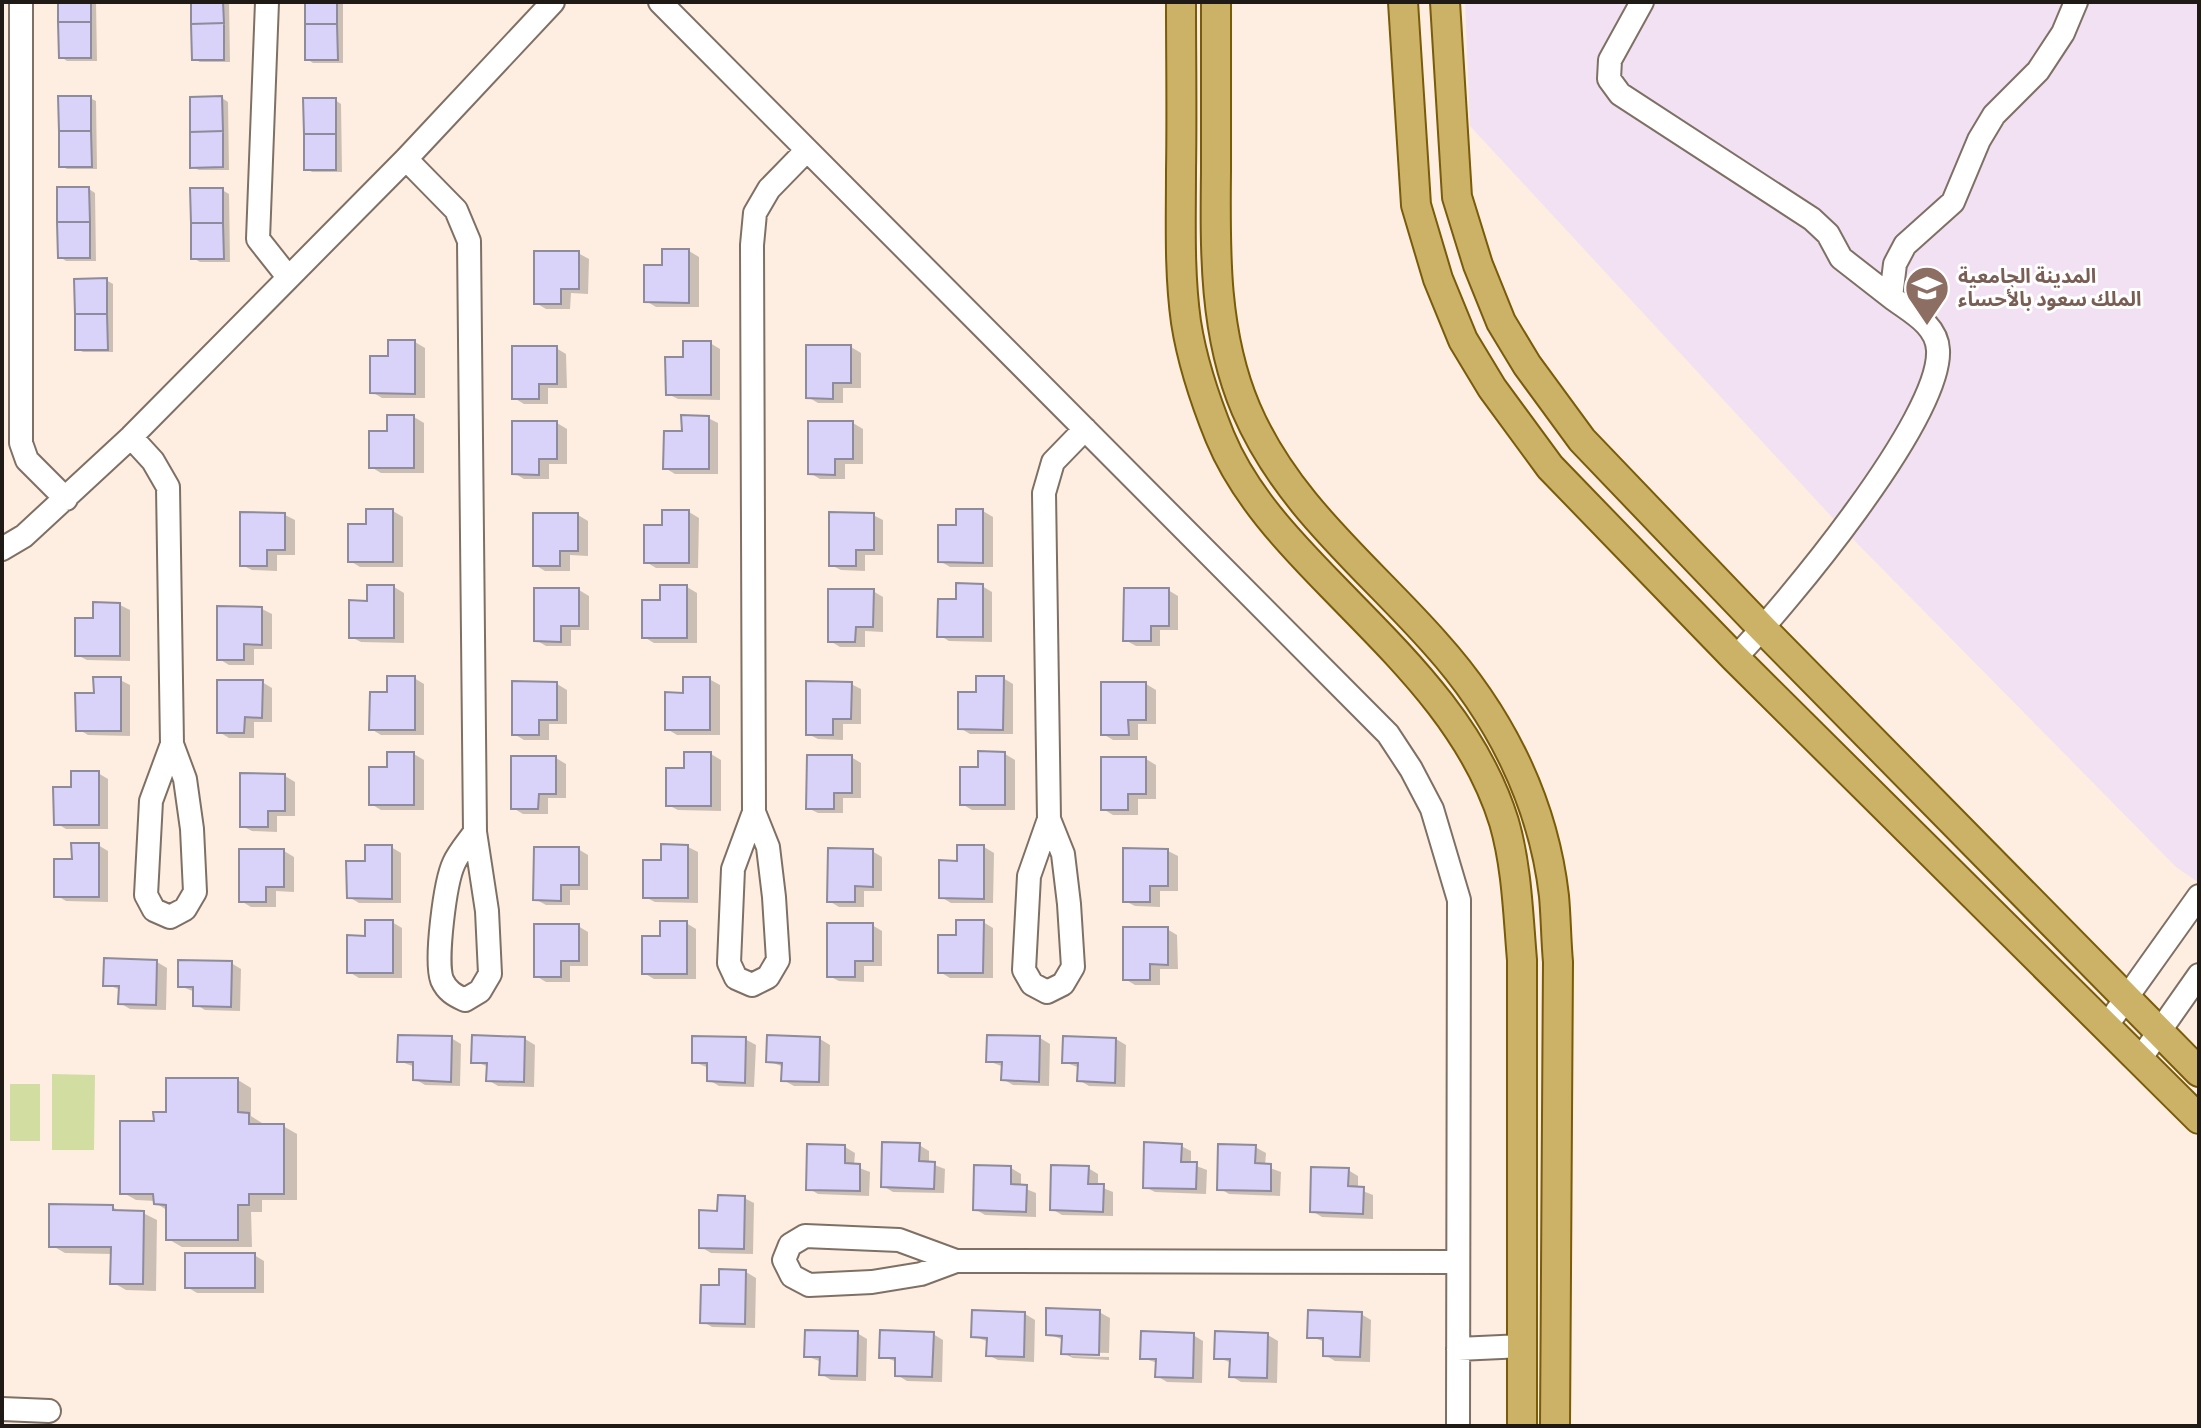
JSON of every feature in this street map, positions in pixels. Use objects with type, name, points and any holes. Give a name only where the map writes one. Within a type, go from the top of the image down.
[{"type":"main road","points":[[1181,2],[1181,244],[1186,321],[1195,369],[1221,439],[1253,497],[1297,551],[1424,683],[1450,715],[1480,765],[1504,822],[1517,888],[1522,960],[1522,1426]]},
{"type":"main road","points":[[1216,2],[1217,271],[1226,345],[1245,407],[1265,448],[1286,480],[1331,536],[1445,654],[1476,691],[1511,749],[1537,813],[1553,894],[1558,962],[1555,1426]]},
{"type":"main road","points":[[1403,2],[1416,205],[1438,279],[1463,340],[1492,388],[1550,467],[1735,658],[2199,1119]]},
{"type":"main road","points":[[1445,2],[1457,197],[1478,265],[1501,322],[1527,365],[1582,440],[1763,629],[2199,1072]]},
{"type":"main road","points":[[1522,1055],[1557,1056]]},
{"type":"street","points":[[21,2],[21,443],[27,460],[66,499]]},
{"type":"street","points":[[267,2],[258,239],[288,277]]},
{"type":"street","points":[[2,549],[24,536],[131,437],[406,159],[553,2]]},
{"type":"street","points":[[660,2],[1388,734],[1411,769],[1432,809],[1459,900],[1458,1426]]},
{"type":"street","points":[[1642,2],[1610,60],[1609,79],[1620,94],[1812,219],[1828,234],[1841,258],[1927,323],[1938,347],[1936,374],[1915,422],[1865,499],[1763,629],[1735,658]]},
{"type":"street","points":[[1891,297],[1895,264],[1905,245],[1953,202],[1979,140],[1994,115],[2038,71],[2063,33],[2076,2]]},
{"type":"street","points":[[754,812],[768,847],[778,960],[768,977],[752,985],[736,978],[729,963],[733,869],[754,812],[752,245],[755,213],[769,189],[807,150]]},
{"type":"street","points":[[406,159],[456,210],[469,241],[475,832],[487,911],[490,974],[480,991],[465,1000],[449,992],[441,977],[443,915],[446,884],[455,860],[475,832]]},
{"type":"street","points":[[1049,819],[1063,854],[1073,967],[1063,984],[1047,992],[1032,984],[1024,970],[1029,876],[1049,819],[1044,493],[1053,462],[1085,429]]},
{"type":"street","points":[[131,437],[153,461],[168,487],[172,744],[185,779],[192,829],[195,892],[185,909],[170,917],[154,910],[146,895],[151,801],[172,744]]},
{"type":"street","points":[[2107,1025],[2199,896]]},
{"type":"street","points":[[2140,1059],[2199,975]]},
{"type":"street","points":[[956,1261],[921,1274],[872,1282],[809,1285],[792,1276],[784,1260],[790,1245],[805,1236],[899,1240],[956,1261],[1458,1262]]},
{"type":"street","points":[[1458,1349],[1523,1346]]},
{"type":"street","points":[[2,1409],[49,1411]]},
{"type":"shaded area","name":"المدينة الجامعية الملك سعود بالأحساء","points":[[1465,2],[2199,2],[2199,883],[2176,867],[1842,528],[1470,126]]},
{"type":"green space","points":[[52,1074],[95,1075],[94,1150],[52,1150]]},
{"type":"green space","points":[[10,1084],[40,1084],[40,1141],[10,1141]]},
{"type":"building","points":[[58,2],[91,2],[91,22],[58,22]]},
{"type":"building","points":[[191,2],[223,2],[224,23],[191,24]]},
{"type":"building","points":[[305,2],[337,2],[337,24],[305,24]]},
{"type":"building","points":[[58,22],[91,22],[91,58],[59,58]]},
{"type":"building","points":[[224,23],[224,60],[192,60],[191,24]]},
{"type":"building","points":[[305,24],[337,24],[338,60],[305,60]]},
{"type":"building","points":[[58,96],[91,96],[91,131],[59,131]]},
{"type":"building","points":[[222,96],[223,131],[190,132],[190,97]]},
{"type":"building","points":[[303,98],[336,98],[336,134],[304,134]]},
{"type":"building","points":[[59,131],[91,131],[92,167],[59,167]]},
{"type":"building","points":[[223,131],[223,167],[190,168],[190,132]]},
{"type":"building","points":[[304,134],[336,134],[336,170],[304,170]]},
{"type":"building","points":[[57,187],[89,187],[90,222],[57,222]]},
{"type":"building","points":[[190,188],[223,188],[223,223],[191,223]]},
{"type":"building","points":[[57,222],[90,222],[90,258],[58,258]]},
{"type":"building","points":[[191,223],[223,223],[224,259],[191,259]]},
{"type":"building","points":[[662,249],[689,249],[689,303],[644,302],[644,265],[662,265]]},
{"type":"building","points":[[534,251],[579,251],[579,289],[561,289],[561,304],[534,304]]},
{"type":"building","points":[[107,278],[107,314],[75,314],[74,279]]},
{"type":"building","points":[[75,314],[107,314],[108,350],[75,350]]},
{"type":"building","points":[[388,340],[415,340],[415,394],[370,393],[370,356],[388,356]]},
{"type":"building","points":[[683,341],[711,341],[711,395],[666,395],[665,357],[683,357]]},
{"type":"building","points":[[806,345],[851,345],[851,383],[833,383],[833,399],[806,398]]},
{"type":"building","points":[[512,346],[557,346],[557,384],[539,384],[539,399],[512,399]]},
{"type":"building","points":[[387,415],[414,415],[414,468],[369,468],[369,431],[387,431]]},
{"type":"building","points":[[681,415],[709,416],[709,469],[663,469],[664,431],[682,431]]},
{"type":"building","points":[[512,421],[557,421],[557,459],[539,459],[539,475],[512,474]]},
{"type":"building","points":[[808,421],[853,421],[853,459],[835,459],[835,475],[808,474]]},
{"type":"building","points":[[366,509],[393,509],[393,562],[348,562],[348,524],[366,524]]},
{"type":"building","points":[[956,509],[983,509],[983,563],[938,562],[938,525],[956,525]]},
{"type":"building","points":[[662,510],[689,510],[689,563],[644,563],[644,525],[662,525]]},
{"type":"building","points":[[240,512],[285,513],[285,550],[267,550],[267,566],[240,566]]},
{"type":"building","points":[[829,512],[874,513],[874,550],[856,550],[856,566],[829,566]]},
{"type":"building","points":[[533,513],[578,513],[578,551],[560,551],[560,566],[533,566]]},
{"type":"building","points":[[956,583],[983,584],[983,637],[937,637],[938,599],[956,599]]},
{"type":"building","points":[[367,585],[394,585],[394,638],[349,638],[349,600],[367,601]]},
{"type":"building","points":[[660,585],[687,585],[687,638],[642,638],[642,600],[660,600]]},
{"type":"building","points":[[534,588],[579,588],[579,626],[561,626],[561,642],[534,641]]},
{"type":"building","points":[[1124,588],[1169,588],[1169,626],[1151,626],[1151,641],[1123,641]]},
{"type":"building","points":[[828,589],[874,589],[873,627],[856,627],[855,642],[828,642]]},
{"type":"building","points":[[93,602],[120,603],[120,656],[75,656],[75,618],[93,618]]},
{"type":"building","points":[[217,606],[262,607],[262,645],[244,644],[244,660],[217,660]]},
{"type":"building","points":[[387,676],[415,676],[415,730],[369,730],[370,692],[387,692]]},
{"type":"building","points":[[976,676],[1004,676],[1003,730],[958,729],[958,692],[976,692]]},
{"type":"building","points":[[93,677],[121,677],[121,731],[76,731],[75,693],[94,693]]},
{"type":"building","points":[[683,677],[710,677],[710,730],[665,730],[665,692],[683,693]]},
{"type":"building","points":[[217,680],[263,680],[262,718],[245,717],[244,733],[217,733]]},
{"type":"building","points":[[512,681],[557,682],[557,720],[539,720],[539,735],[512,735]]},
{"type":"building","points":[[806,681],[852,682],[851,719],[833,719],[833,735],[806,735]]},
{"type":"building","points":[[1101,682],[1146,682],[1146,720],[1128,720],[1129,735],[1101,735]]},
{"type":"building","points":[[978,751],[1005,752],[1005,805],[960,805],[960,767],[978,767]]},
{"type":"building","points":[[387,752],[414,752],[414,805],[369,805],[369,767],[387,767]]},
{"type":"building","points":[[684,752],[711,752],[711,806],[666,806],[666,768],[684,768]]},
{"type":"building","points":[[807,755],[852,755],[852,793],[834,793],[834,809],[806,809]]},
{"type":"building","points":[[511,756],[556,756],[556,794],[539,794],[538,809],[511,809]]},
{"type":"building","points":[[1101,757],[1146,757],[1146,794],[1128,794],[1128,810],[1101,810]]},
{"type":"building","points":[[71,771],[99,771],[99,825],[54,825],[53,787],[71,787]]},
{"type":"building","points":[[240,773],[285,774],[285,811],[268,811],[268,827],[240,827]]},
{"type":"building","points":[[71,843],[99,843],[99,897],[54,897],[54,859],[72,859]]},
{"type":"building","points":[[661,844],[688,845],[688,898],[643,898],[643,860],[661,860]]},
{"type":"building","points":[[365,845],[392,845],[392,899],[347,898],[346,861],[365,861]]},
{"type":"building","points":[[957,845],[984,845],[984,899],[939,898],[939,860],[957,861]]},
{"type":"building","points":[[534,847],[579,847],[579,885],[561,885],[561,901],[533,900]]},
{"type":"building","points":[[828,848],[873,849],[873,887],[855,886],[855,902],[827,902]]},
{"type":"building","points":[[1123,848],[1168,849],[1168,886],[1150,886],[1150,902],[1123,902]]},
{"type":"building","points":[[239,849],[284,849],[284,887],[266,887],[266,902],[239,902]]},
{"type":"building","points":[[365,920],[393,920],[393,973],[347,973],[347,935],[365,936]]},
{"type":"building","points":[[956,920],[984,920],[983,973],[938,973],[938,935],[956,935]]},
{"type":"building","points":[[660,921],[687,921],[687,974],[642,974],[642,936],[660,936]]},
{"type":"building","points":[[827,923],[873,923],[873,961],[855,961],[855,977],[827,977]]},
{"type":"building","points":[[534,924],[579,924],[579,961],[561,961],[561,977],[534,977]]},
{"type":"building","points":[[1123,927],[1168,927],[1168,965],[1150,964],[1150,980],[1123,980]]},
{"type":"building","points":[[104,958],[157,960],[156,1005],[118,1004],[119,986],[103,986]]},
{"type":"building","points":[[178,960],[232,961],[231,1007],[193,1006],[193,987],[178,987]]},
{"type":"building","points":[[398,1035],[452,1036],[451,1082],[413,1080],[413,1062],[397,1062]]},
{"type":"building","points":[[472,1035],[525,1037],[524,1082],[486,1081],[487,1063],[471,1063]]},
{"type":"building","points":[[767,1035],[820,1037],[819,1082],[781,1081],[782,1063],[766,1062]]},
{"type":"building","points":[[987,1035],[1040,1036],[1039,1082],[1001,1080],[1002,1062],[986,1062]]},
{"type":"building","points":[[692,1036],[746,1037],[745,1083],[707,1081],[707,1063],[692,1063]]},
{"type":"building","points":[[1063,1036],[1116,1038],[1115,1083],[1077,1081],[1078,1063],[1062,1063]]},
{"type":"building","points":[[166,1078],[238,1078],[238,1112],[249,1113],[249,1124],[284,1124],[284,1194],[249,1194],[249,1205],[238,1205],[238,1240],[166,1240],[166,1205],[154,1204],[153,1194],[120,1194],[120,1121],[154,1121],[153,1112],[166,1112]]},
{"type":"building","points":[[882,1142],[920,1143],[919,1161],[935,1162],[934,1189],[881,1187]]},
{"type":"building","points":[[1144,1142],[1182,1144],[1181,1162],[1197,1162],[1196,1189],[1143,1188]]},
{"type":"building","points":[[807,1144],[845,1145],[845,1163],[860,1164],[860,1191],[806,1190]]},
{"type":"building","points":[[1218,1144],[1256,1145],[1255,1163],[1271,1164],[1271,1191],[1217,1190]]},
{"type":"building","points":[[974,1165],[1011,1166],[1011,1184],[1027,1185],[1026,1212],[973,1210]]},
{"type":"building","points":[[1051,1165],[1089,1166],[1088,1184],[1104,1184],[1103,1212],[1050,1210]]},
{"type":"building","points":[[1311,1167],[1349,1168],[1348,1186],[1364,1187],[1363,1214],[1310,1212]]},
{"type":"building","points":[[718,1195],[745,1196],[744,1249],[699,1248],[699,1210],[717,1211]]},
{"type":"building","points":[[49,1204],[113,1205],[113,1210],[144,1211],[143,1284],[110,1284],[111,1247],[49,1247]]},
{"type":"building","points":[[185,1253],[255,1253],[255,1288],[185,1288]]},
{"type":"building","points":[[719,1269],[746,1270],[745,1324],[700,1323],[701,1285],[719,1285]]},
{"type":"building","points":[[1046,1308],[1100,1310],[1099,1355],[1061,1354],[1062,1336],[1046,1335]]},
{"type":"building","points":[[972,1310],[1025,1312],[1024,1357],[986,1356],[987,1338],[971,1337]]},
{"type":"building","points":[[1308,1310],[1362,1312],[1360,1357],[1323,1356],[1323,1338],[1307,1338]]},
{"type":"building","points":[[805,1330],[858,1331],[857,1376],[819,1375],[820,1357],[804,1357]]},
{"type":"building","points":[[880,1330],[934,1332],[932,1377],[895,1376],[895,1358],[879,1358]]},
{"type":"building","points":[[1141,1331],[1194,1333],[1193,1378],[1155,1377],[1156,1359],[1140,1359]]},
{"type":"building","points":[[1215,1331],[1268,1333],[1267,1378],[1229,1377],[1230,1359],[1214,1359]]},
{"type":"place","name":"المدينة الجامعية الملك سعود بالأحساء","points":[[1927,327]]}]
